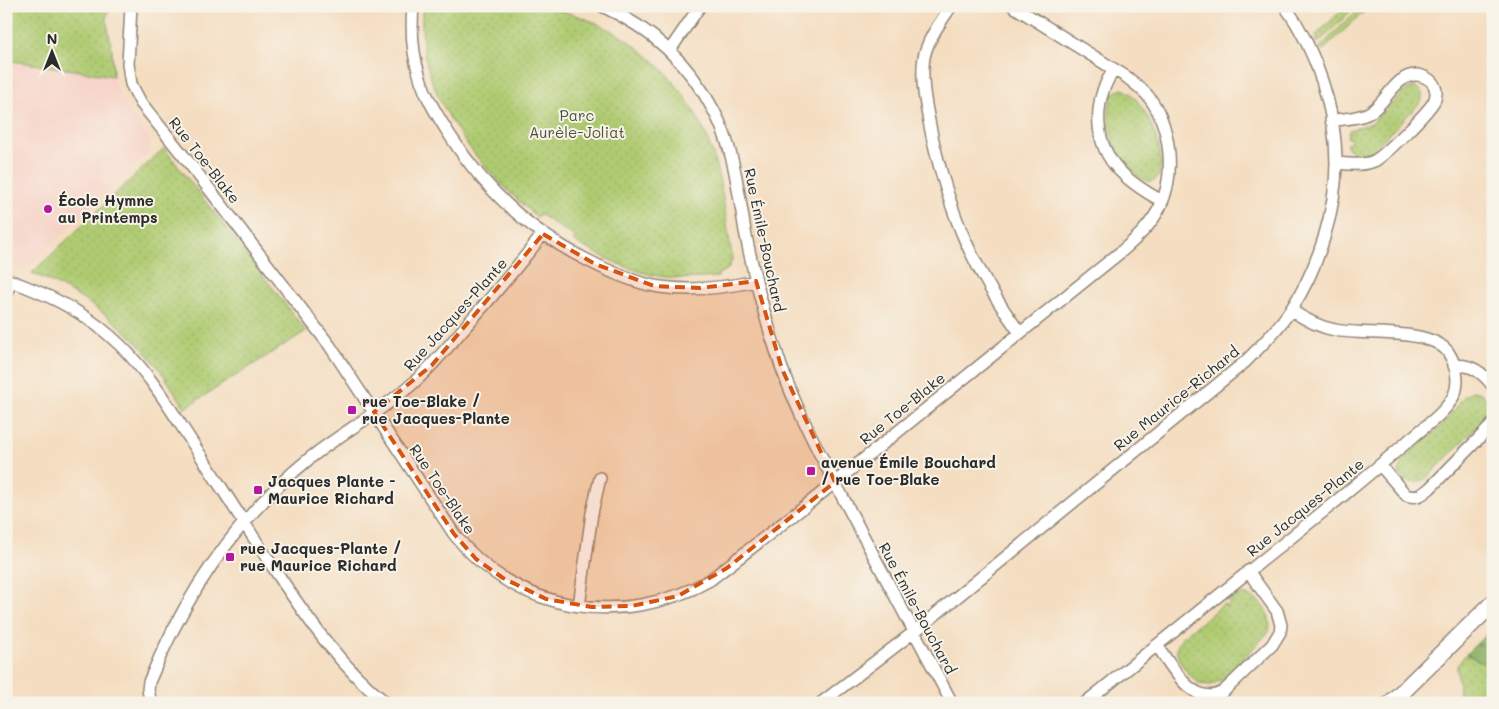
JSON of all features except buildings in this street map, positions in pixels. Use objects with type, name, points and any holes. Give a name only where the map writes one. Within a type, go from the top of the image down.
[{"type":"main road","points":[[1391,703],[1493,603]]},
{"type":"street","name":"Rue Toe-Blake","points":[[131,6],[128,64],[131,84],[141,103],[306,313],[330,346],[442,517],[465,547],[476,559],[503,578],[532,594],[578,606],[604,608],[632,606],[664,600],[693,590],[727,568],[1136,239],[1153,218],[1162,201],[1168,178],[1169,164],[1163,124],[1149,98],[1140,88],[1114,70],[1013,6]]},
{"type":"street","points":[[412,6],[413,50],[423,87],[437,115],[467,161],[489,188],[513,211],[543,234],[595,264],[618,275],[654,286],[700,288],[729,286],[756,281]]},
{"type":"street","name":"Rue Émile-Bouchard","points":[[602,6],[637,25],[670,50],[688,70],[716,113],[735,170],[756,281],[782,369],[815,445],[952,703]]},
{"type":"street","points":[[670,50],[700,6]]},
{"type":"street","points":[[951,6],[930,40],[924,56],[923,78],[927,114],[944,184],[962,234],[989,288],[1020,333]]},
{"type":"street","name":"Rue Maurice-Richard","points":[[821,703],[914,632],[1245,362],[1276,330],[1291,310],[1308,279],[1323,240],[1332,200],[1336,164],[1331,121],[1316,64],[1303,35],[1285,6]]},
{"type":"street","points":[[1114,70],[1107,82],[1100,106],[1099,126],[1105,150],[1126,178],[1144,192],[1162,201]]},
{"type":"street","points":[[1331,121],[1362,116],[1371,112],[1399,83],[1409,76],[1416,75],[1428,78],[1435,88],[1436,93],[1433,104],[1377,160],[1365,164],[1336,164]]},
{"type":"street","name":"Rue Jacques-Plante","points":[[151,703],[148,690],[149,682],[177,621],[213,562],[243,522],[294,471],[331,442],[412,385],[432,365],[513,272],[543,234]]},
{"type":"street","points":[[6,295],[9,280],[53,298],[84,315],[110,336],[132,358],[159,392],[304,613],[330,648],[356,676],[386,703]]},
{"type":"street","points":[[1291,310],[1309,322],[1336,330],[1400,334],[1425,338],[1443,347],[1448,352],[1454,366],[1463,365],[1479,371],[1493,386]]},
{"type":"street","name":"Rue Jacques-Plante","points":[[1085,703],[1380,465],[1447,406],[1456,388],[1457,381],[1454,366]]},
{"type":"street","name":"Rue Jacques-Plante","points":[[1380,465],[1406,495],[1410,497],[1419,496],[1430,488],[1493,424]]},
{"type":"street","points":[[578,606],[592,513],[600,478]]},
{"type":"street","name":"Rue Jacques-Plante","points":[[1157,646],[1181,679],[1198,696],[1217,697],[1272,645],[1280,632],[1281,624],[1277,611],[1248,571]]},
{"type":"highlighted area","points":[[543,234],[595,264],[654,286],[700,288],[756,281],[782,369],[835,482],[727,568],[678,596],[632,606],[592,607],[546,599],[503,578],[476,559],[454,534],[374,412],[432,365]]},
{"type":"shaded area","name":"École Hymne au Printemps","points":[[6,60],[113,76],[119,95],[151,146],[150,151],[25,269],[6,263]]},
{"type":"green space","points":[[6,6],[111,6],[106,18],[112,50],[113,76],[6,60]]},
{"type":"green space","name":"Parc Aurèle-Joliat","points":[[426,6],[525,6],[551,9],[578,16],[603,26],[627,40],[648,56],[685,97],[699,121],[710,146],[720,184],[731,250],[732,259],[728,269],[718,274],[718,277],[675,278],[648,274],[609,260],[573,241],[575,237],[539,214],[537,217],[486,168],[456,129],[444,108],[434,87],[424,52],[422,12],[425,11]]},
{"type":"green space","points":[[1346,6],[1356,6],[1318,43],[1315,36]]},
{"type":"green space","points":[[1361,6],[1370,6],[1322,51],[1320,47]]},
{"type":"green space","points":[[1414,87],[1422,93],[1420,103],[1372,151],[1360,154],[1347,148],[1347,143],[1351,142],[1350,138],[1347,138],[1349,130],[1372,123],[1406,90]]},
{"type":"green space","points":[[1122,89],[1130,93],[1139,103],[1153,130],[1161,159],[1160,171],[1156,179],[1150,181],[1136,174],[1123,159],[1114,144],[1109,121],[1109,110],[1113,93]]},
{"type":"green space","points":[[164,148],[306,331],[185,408],[155,363],[125,331],[80,298],[32,273]]},
{"type":"green space","points":[[1473,391],[1482,394],[1487,399],[1487,416],[1428,477],[1411,483],[1403,479],[1400,476],[1400,471],[1404,460],[1447,420],[1464,396]]},
{"type":"green space","points":[[1239,594],[1252,597],[1263,606],[1269,618],[1269,632],[1223,679],[1211,685],[1200,684],[1192,678],[1178,658],[1178,644],[1182,637],[1224,604],[1226,607],[1230,604],[1228,600]]},
{"type":"green space","points":[[1493,628],[1493,668],[1466,654]]},
{"type":"green space","points":[[1466,654],[1493,668],[1493,703],[1456,703],[1459,689],[1457,666]]},
{"type":"place","name":"École Hymne au Printemps","points":[[48,209]]},
{"type":"place","name":"rue Toe-Blake / rue Jacques-Plante","points":[[352,410]]},
{"type":"place","name":"avenue Émile Bouchard / rue Toe-Blake","points":[[811,471]]},
{"type":"place","name":"Jacques Plante - Maurice Richard","points":[[258,490]]},
{"type":"place","name":"rue Jacques-Plante / rue Maurice Richard","points":[[230,557]]}]
